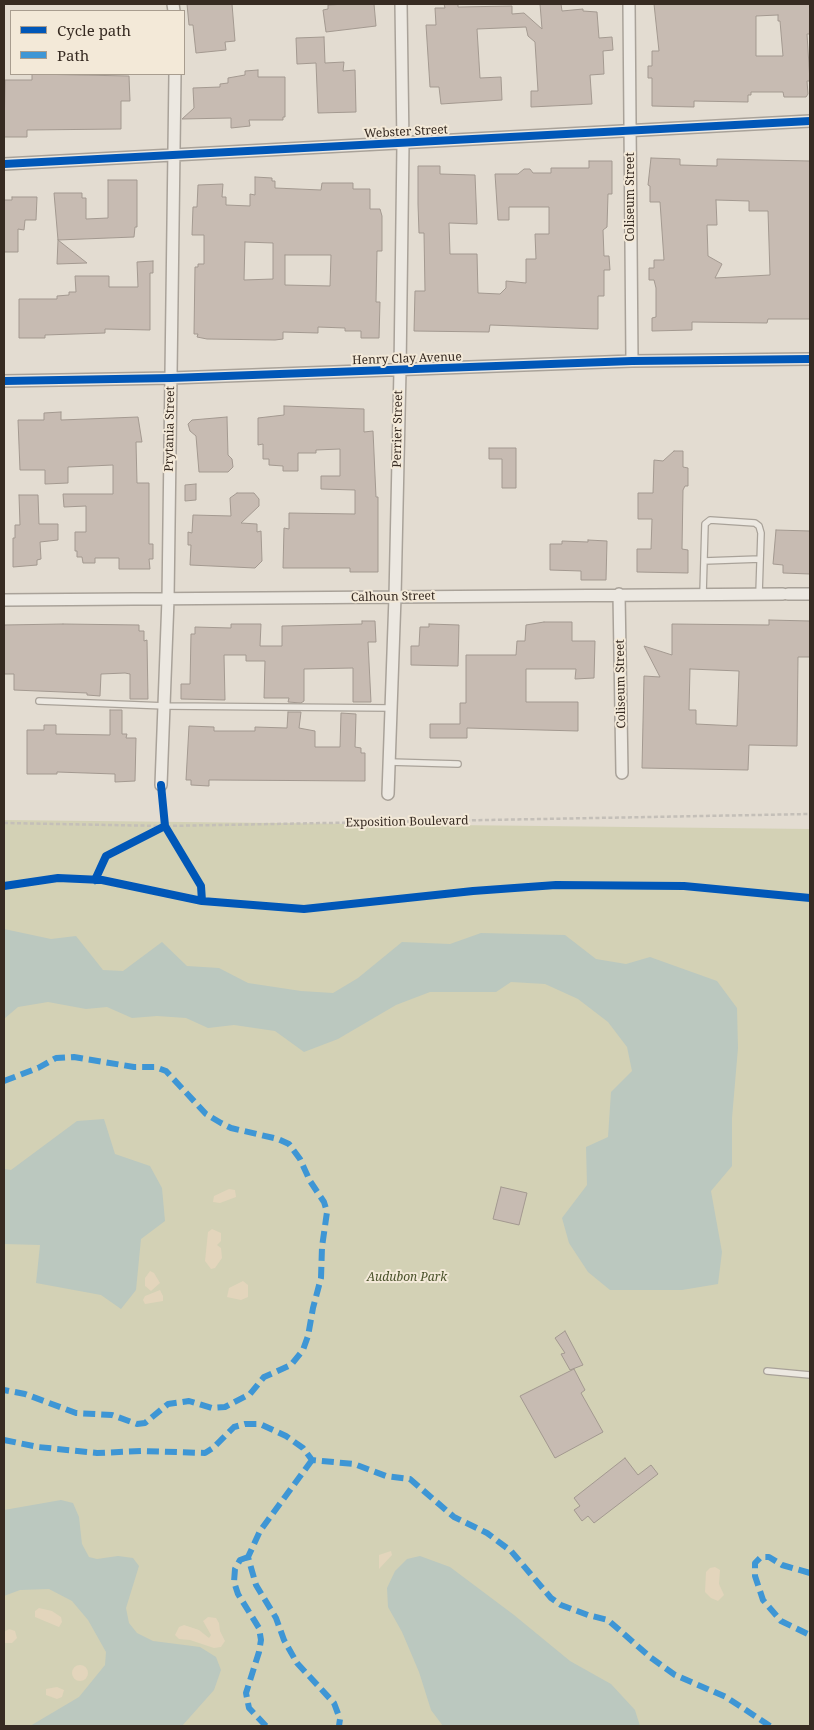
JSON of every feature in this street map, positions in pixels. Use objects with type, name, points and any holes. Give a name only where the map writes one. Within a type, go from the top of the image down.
[{"type":"street","name":"Perrier Street","points":[[388,794],[400,370],[403,144],[401,4]]},
{"type":"street","name":"Coliseum Street","points":[[629,4],[632,361]]},
{"type":"street","name":"Prytania Street","points":[[161,785],[166,706],[175,75]]},
{"type":"street","name":"Webster Street","points":[[4,164],[810,121]]},
{"type":"street","name":"Henry Clay Avenue","points":[[4,381],[171,378],[632,361],[810,359]]},
{"type":"street","name":"Coliseum Street","points":[[619,594],[622,773]]},
{"type":"street","name":"Calhoun Street","points":[[4,600],[810,594]]},
{"type":"lane","points":[[703,594],[705,524],[710,520],[755,523],[761,533],[759,594]]},
{"type":"lane","points":[[704,561],[760,559]]},
{"type":"lane","points":[[39,701],[166,706],[391,708]]},
{"type":"lane","points":[[389,762],[458,764]]},
{"type":"lane","points":[[767,1371],[810,1375]]},
{"type":"path","points":[[148,834],[165,822],[170,834]]},
{"type":"green space","name":"Audubon Park","points":[[4,820],[810,829],[810,1726],[4,1726]]},
{"type":"sand","points":[[229,1189],[235,1190],[236,1197],[220,1203],[213,1202],[214,1196]]},
{"type":"sand","points":[[212,1229],[221,1233],[221,1241],[217,1245],[221,1248],[222,1258],[215,1268],[211,1269],[205,1261],[208,1232]]},
{"type":"sand","points":[[150,1271],[154,1273],[160,1283],[151,1291],[145,1286],[145,1278]]},
{"type":"sand","points":[[243,1281],[248,1285],[248,1297],[241,1300],[227,1297],[229,1288]]},
{"type":"sand","points":[[160,1290],[163,1301],[145,1304],[143,1300],[145,1296]]},
{"type":"sand","points":[[391,1551],[392,1555],[379,1569],[379,1555]]},
{"type":"sand","points":[[715,1567],[720,1570],[719,1584],[724,1595],[718,1601],[711,1598],[705,1592],[706,1572],[710,1568]]},
{"type":"sand","points":[[39,1608],[52,1611],[61,1617],[62,1622],[59,1627],[35,1617],[35,1611]]},
{"type":"sand","points":[[208,1617],[216,1618],[219,1623],[220,1631],[225,1641],[221,1647],[214,1648],[190,1640],[179,1639],[175,1635],[179,1627],[184,1625],[199,1630],[209,1638],[211,1635],[203,1621]]},
{"type":"sand","points":[[9,1629],[15,1631],[17,1638],[12,1643],[4,1643],[4,1632]]},
{"type":"sand","points":[[77,1665],[83,1665],[88,1670],[86,1679],[77,1681],[72,1676],[72,1670]]},
{"type":"sand","points":[[57,1687],[64,1690],[62,1697],[57,1699],[46,1695],[46,1689]]},
{"type":"shaded area","points":[[4,929],[51,939],[76,936],[103,970],[123,971],[162,942],[187,966],[219,968],[248,983],[301,991],[333,993],[358,978],[402,942],[450,944],[481,933],[565,935],[596,959],[626,964],[650,957],[717,981],[737,1008],[738,1048],[732,1118],[732,1166],[711,1191],[722,1252],[718,1284],[682,1290],[610,1290],[588,1272],[569,1243],[562,1218],[587,1185],[586,1147],[608,1137],[611,1092],[632,1071],[627,1047],[608,1022],[578,999],[545,984],[511,982],[496,992],[430,992],[396,1005],[338,1039],[304,1052],[275,1031],[234,1025],[208,1028],[186,1018],[157,1016],[132,1018],[107,1007],[86,1009],[48,1002],[18,1007],[4,1019]]},
{"type":"shaded area","points":[[104,1119],[115,1154],[150,1166],[162,1188],[165,1221],[141,1239],[136,1290],[121,1309],[101,1295],[36,1283],[40,1245],[4,1244],[4,1169],[11,1170],[77,1121]]},
{"type":"shaded area","points":[[61,1500],[73,1503],[79,1517],[82,1544],[89,1557],[97,1559],[118,1556],[133,1558],[139,1566],[126,1608],[129,1623],[137,1633],[153,1641],[200,1647],[216,1657],[221,1670],[214,1690],[182,1726],[30,1726],[79,1697],[105,1665],[106,1652],[88,1620],[72,1601],[49,1589],[20,1590],[4,1596],[4,1510]]},
{"type":"shaded area","points":[[420,1556],[450,1567],[514,1615],[570,1661],[611,1684],[635,1710],[640,1726],[443,1726],[431,1710],[419,1672],[402,1632],[388,1607],[387,1588],[395,1571],[407,1559]]},
{"type":"building","points":[[187,4],[232,4],[235,41],[225,42],[226,50],[196,53],[193,25],[189,25]]},
{"type":"building","points":[[374,4],[376,26],[326,32],[323,10],[328,9],[328,5]]},
{"type":"building","points":[[444,4],[458,4],[458,7],[512,6],[512,14],[524,13],[542,29],[540,4],[561,4],[562,11],[583,9],[583,11],[597,12],[599,38],[612,37],[613,50],[603,51],[604,74],[590,75],[592,104],[531,107],[531,91],[538,91],[535,42],[528,36],[526,27],[477,29],[480,78],[501,77],[502,100],[441,104],[439,87],[430,87],[426,25],[436,25],[435,8],[445,8]]},
{"type":"building","points":[[654,4],[810,4],[810,34],[807,34],[810,81],[807,81],[808,94],[806,97],[784,97],[783,92],[751,92],[751,95],[748,95],[748,102],[694,101],[694,107],[652,106],[652,78],[648,78],[648,66],[652,66],[652,51],[659,51]],"holes":[[[778,15],[778,21],[780,21],[783,56],[756,56],[756,16]]]},
{"type":"building","points":[[324,37],[325,63],[344,62],[343,71],[355,70],[356,112],[318,113],[316,63],[297,64],[296,38]]},
{"type":"building","points":[[258,70],[258,77],[285,77],[285,117],[283,117],[283,120],[249,120],[250,126],[231,128],[231,118],[182,119],[194,108],[193,88],[220,87],[220,84],[228,83],[228,78],[245,75],[245,71]]},
{"type":"building","points":[[32,75],[129,76],[130,101],[121,101],[121,129],[27,130],[27,137],[4,137],[5,80],[32,80]]},
{"type":"building","points":[[651,158],[680,159],[680,165],[717,166],[717,159],[810,161],[810,319],[768,319],[767,323],[692,322],[692,330],[652,331],[652,318],[656,317],[656,288],[654,280],[649,280],[649,268],[654,268],[654,260],[664,260],[660,202],[650,202],[650,186],[648,185]],"holes":[[[716,200],[749,201],[749,211],[768,211],[770,275],[715,278],[722,264],[708,256],[707,225],[717,225]]]},
{"type":"building","points":[[589,161],[612,161],[612,194],[608,194],[607,227],[603,230],[604,256],[609,256],[610,270],[604,270],[604,296],[598,296],[598,329],[490,325],[489,332],[414,331],[415,291],[425,291],[424,233],[419,233],[418,166],[440,166],[440,174],[475,175],[477,224],[449,223],[450,254],[477,254],[478,293],[500,294],[506,288],[506,281],[526,283],[526,259],[536,259],[535,234],[549,234],[549,207],[509,207],[509,220],[498,220],[495,174],[518,174],[524,169],[530,169],[533,173],[551,173],[551,168],[589,168]]},
{"type":"building","points":[[255,177],[272,178],[272,181],[275,181],[275,188],[321,190],[322,183],[353,183],[353,189],[370,189],[370,209],[380,209],[382,216],[382,251],[377,251],[376,302],[380,302],[379,338],[361,338],[361,331],[345,331],[345,328],[318,327],[318,333],[283,332],[283,339],[275,340],[207,339],[197,337],[198,334],[194,334],[195,267],[198,267],[198,264],[204,264],[204,235],[192,235],[193,207],[197,207],[198,185],[223,184],[222,197],[226,197],[226,205],[250,206],[250,194],[255,195]],"holes":[[[245,242],[273,243],[273,279],[244,280]],[[285,255],[331,255],[330,286],[285,285]]]},
{"type":"building","points":[[108,180],[137,180],[137,227],[135,227],[134,237],[58,240],[54,193],[82,193],[82,198],[86,198],[86,219],[108,218]]},
{"type":"building","points":[[12,197],[37,197],[36,220],[25,220],[24,230],[18,229],[18,252],[4,252],[4,200],[12,200]]},
{"type":"building","points":[[58,240],[87,263],[57,264]]},
{"type":"building","points":[[153,261],[153,273],[150,273],[150,330],[105,329],[105,333],[45,335],[45,338],[19,338],[19,299],[57,299],[57,296],[69,295],[69,292],[76,292],[75,276],[109,276],[109,287],[138,287],[137,262]]},
{"type":"building","points":[[284,406],[364,409],[364,432],[373,431],[376,497],[378,497],[378,572],[350,572],[350,568],[283,568],[284,528],[289,529],[289,513],[355,514],[355,490],[321,489],[321,476],[340,476],[340,449],[316,450],[316,453],[298,453],[298,471],[283,471],[283,466],[269,465],[269,459],[263,459],[263,444],[258,445],[258,418],[284,415]]},
{"type":"building","points":[[61,412],[61,420],[138,417],[142,442],[136,442],[137,483],[149,483],[149,544],[153,544],[153,559],[149,559],[150,569],[119,569],[119,558],[95,558],[95,563],[83,563],[82,557],[77,557],[77,551],[75,551],[75,532],[86,532],[86,506],[64,507],[63,494],[113,494],[113,465],[68,467],[68,483],[45,484],[45,470],[20,470],[18,420],[44,420],[44,413]]},
{"type":"building","points":[[227,417],[228,455],[232,459],[233,467],[228,472],[199,472],[196,436],[190,431],[188,424],[192,420]]},
{"type":"building","points":[[489,448],[516,448],[516,488],[502,488],[502,459],[489,459]]},
{"type":"building","points":[[674,451],[683,451],[683,467],[688,468],[688,486],[685,486],[683,490],[682,549],[688,550],[688,573],[637,572],[637,549],[651,549],[652,519],[638,519],[638,493],[653,493],[654,460],[663,461]]},
{"type":"building","points":[[196,484],[196,500],[185,501],[185,485]]},
{"type":"building","points":[[237,493],[254,493],[259,499],[259,506],[241,523],[257,524],[257,532],[261,531],[262,561],[255,568],[190,565],[191,545],[188,545],[188,532],[192,533],[193,515],[231,516],[230,498]]},
{"type":"building","points":[[19,495],[38,495],[39,524],[58,524],[58,540],[40,542],[41,559],[37,560],[37,565],[13,567],[15,525],[20,525]]},
{"type":"building","points":[[776,530],[810,531],[810,574],[783,573],[783,565],[773,564]]},
{"type":"building","points":[[588,540],[607,541],[606,580],[581,580],[581,571],[550,570],[550,544],[562,544],[562,541],[588,542]]},
{"type":"building","points":[[769,620],[810,621],[810,657],[798,657],[797,746],[749,745],[748,770],[642,768],[644,676],[660,677],[644,646],[672,655],[672,624],[769,625]],"holes":[[[690,669],[739,671],[737,726],[696,724],[696,710],[689,710]]]},
{"type":"building","points":[[362,621],[375,621],[376,642],[368,642],[371,702],[353,702],[353,668],[304,669],[304,701],[301,703],[288,702],[289,698],[264,698],[265,661],[246,661],[246,655],[224,655],[225,700],[181,699],[181,684],[190,684],[191,634],[195,634],[195,627],[231,628],[231,624],[261,624],[260,646],[282,646],[282,626],[362,624]]},
{"type":"building","points":[[544,622],[572,622],[572,641],[595,641],[594,678],[575,679],[576,669],[526,669],[526,702],[578,702],[578,731],[467,728],[467,738],[430,738],[430,724],[460,724],[460,703],[466,703],[466,655],[516,655],[517,641],[525,641],[526,625]]},
{"type":"building","points":[[429,624],[459,625],[458,666],[411,665],[411,646],[419,646],[420,627],[429,627]]},
{"type":"building","points":[[4,625],[139,625],[139,631],[144,631],[144,641],[147,640],[148,699],[130,699],[130,674],[125,673],[101,674],[100,696],[87,695],[87,693],[14,690],[14,674],[4,674]]},
{"type":"building","points":[[110,710],[122,710],[122,734],[127,734],[126,738],[136,738],[135,781],[115,782],[115,774],[57,772],[57,774],[27,774],[27,730],[44,730],[44,725],[56,725],[56,734],[110,735]]},
{"type":"building","points":[[288,712],[301,712],[299,728],[315,731],[315,747],[340,747],[341,713],[356,714],[355,747],[361,748],[361,753],[365,753],[365,781],[209,780],[209,786],[191,785],[191,780],[186,780],[189,726],[214,727],[214,731],[255,731],[255,727],[287,728]]},
{"type":"building","points":[[501,1187],[527,1193],[519,1225],[493,1219]]},
{"type":"building","points":[[565,1331],[583,1365],[570,1370],[561,1354],[565,1353],[555,1338]]},
{"type":"building","points":[[574,1369],[585,1390],[581,1393],[603,1432],[555,1458],[520,1396]]},
{"type":"building","points":[[625,1458],[638,1475],[651,1465],[658,1474],[594,1523],[588,1516],[582,1521],[574,1510],[580,1506],[574,1498]]},
{"type":"marked path","points":[[4,1081],[38,1068],[56,1058],[74,1057],[134,1067],[155,1067],[166,1071],[206,1114],[221,1123],[231,1128],[278,1139],[289,1144],[300,1159],[310,1181],[324,1202],[327,1212],[322,1247],[321,1278],[303,1350],[291,1365],[264,1377],[250,1394],[225,1407],[212,1408],[189,1401],[168,1404],[145,1423],[137,1424],[112,1415],[76,1413],[25,1394],[4,1390]]},
{"type":"marked path","points":[[4,1440],[38,1447],[97,1453],[142,1451],[205,1453],[213,1448],[234,1427],[245,1424],[260,1424],[286,1436],[303,1448],[312,1460],[354,1464],[386,1476],[410,1479],[454,1517],[487,1533],[511,1551],[551,1598],[561,1605],[608,1620],[650,1657],[675,1675],[726,1697],[770,1726]]},
{"type":"marked path","points":[[312,1460],[260,1531],[248,1557],[256,1585],[276,1618],[284,1640],[297,1663],[334,1703],[340,1719],[339,1726]]},
{"type":"marked path","points":[[248,1557],[240,1560],[235,1569],[234,1582],[238,1594],[259,1628],[261,1640],[259,1652],[246,1693],[249,1708],[266,1726]]},
{"type":"marked path","points":[[810,1573],[782,1565],[769,1557],[761,1557],[755,1563],[755,1576],[763,1600],[781,1621],[810,1635]]},
{"type":"cycle path","points":[[4,164],[810,121]]},
{"type":"cycle path","points":[[4,381],[171,378],[632,361],[810,359]]},
{"type":"cycle path","points":[[161,785],[165,826],[201,886],[202,901]]},
{"type":"cycle path","points":[[95,880],[106,856],[165,826]]},
{"type":"cycle path","points":[[4,886],[58,878],[102,880],[202,901],[304,909],[473,891],[556,885],[684,886],[810,898]]}]
